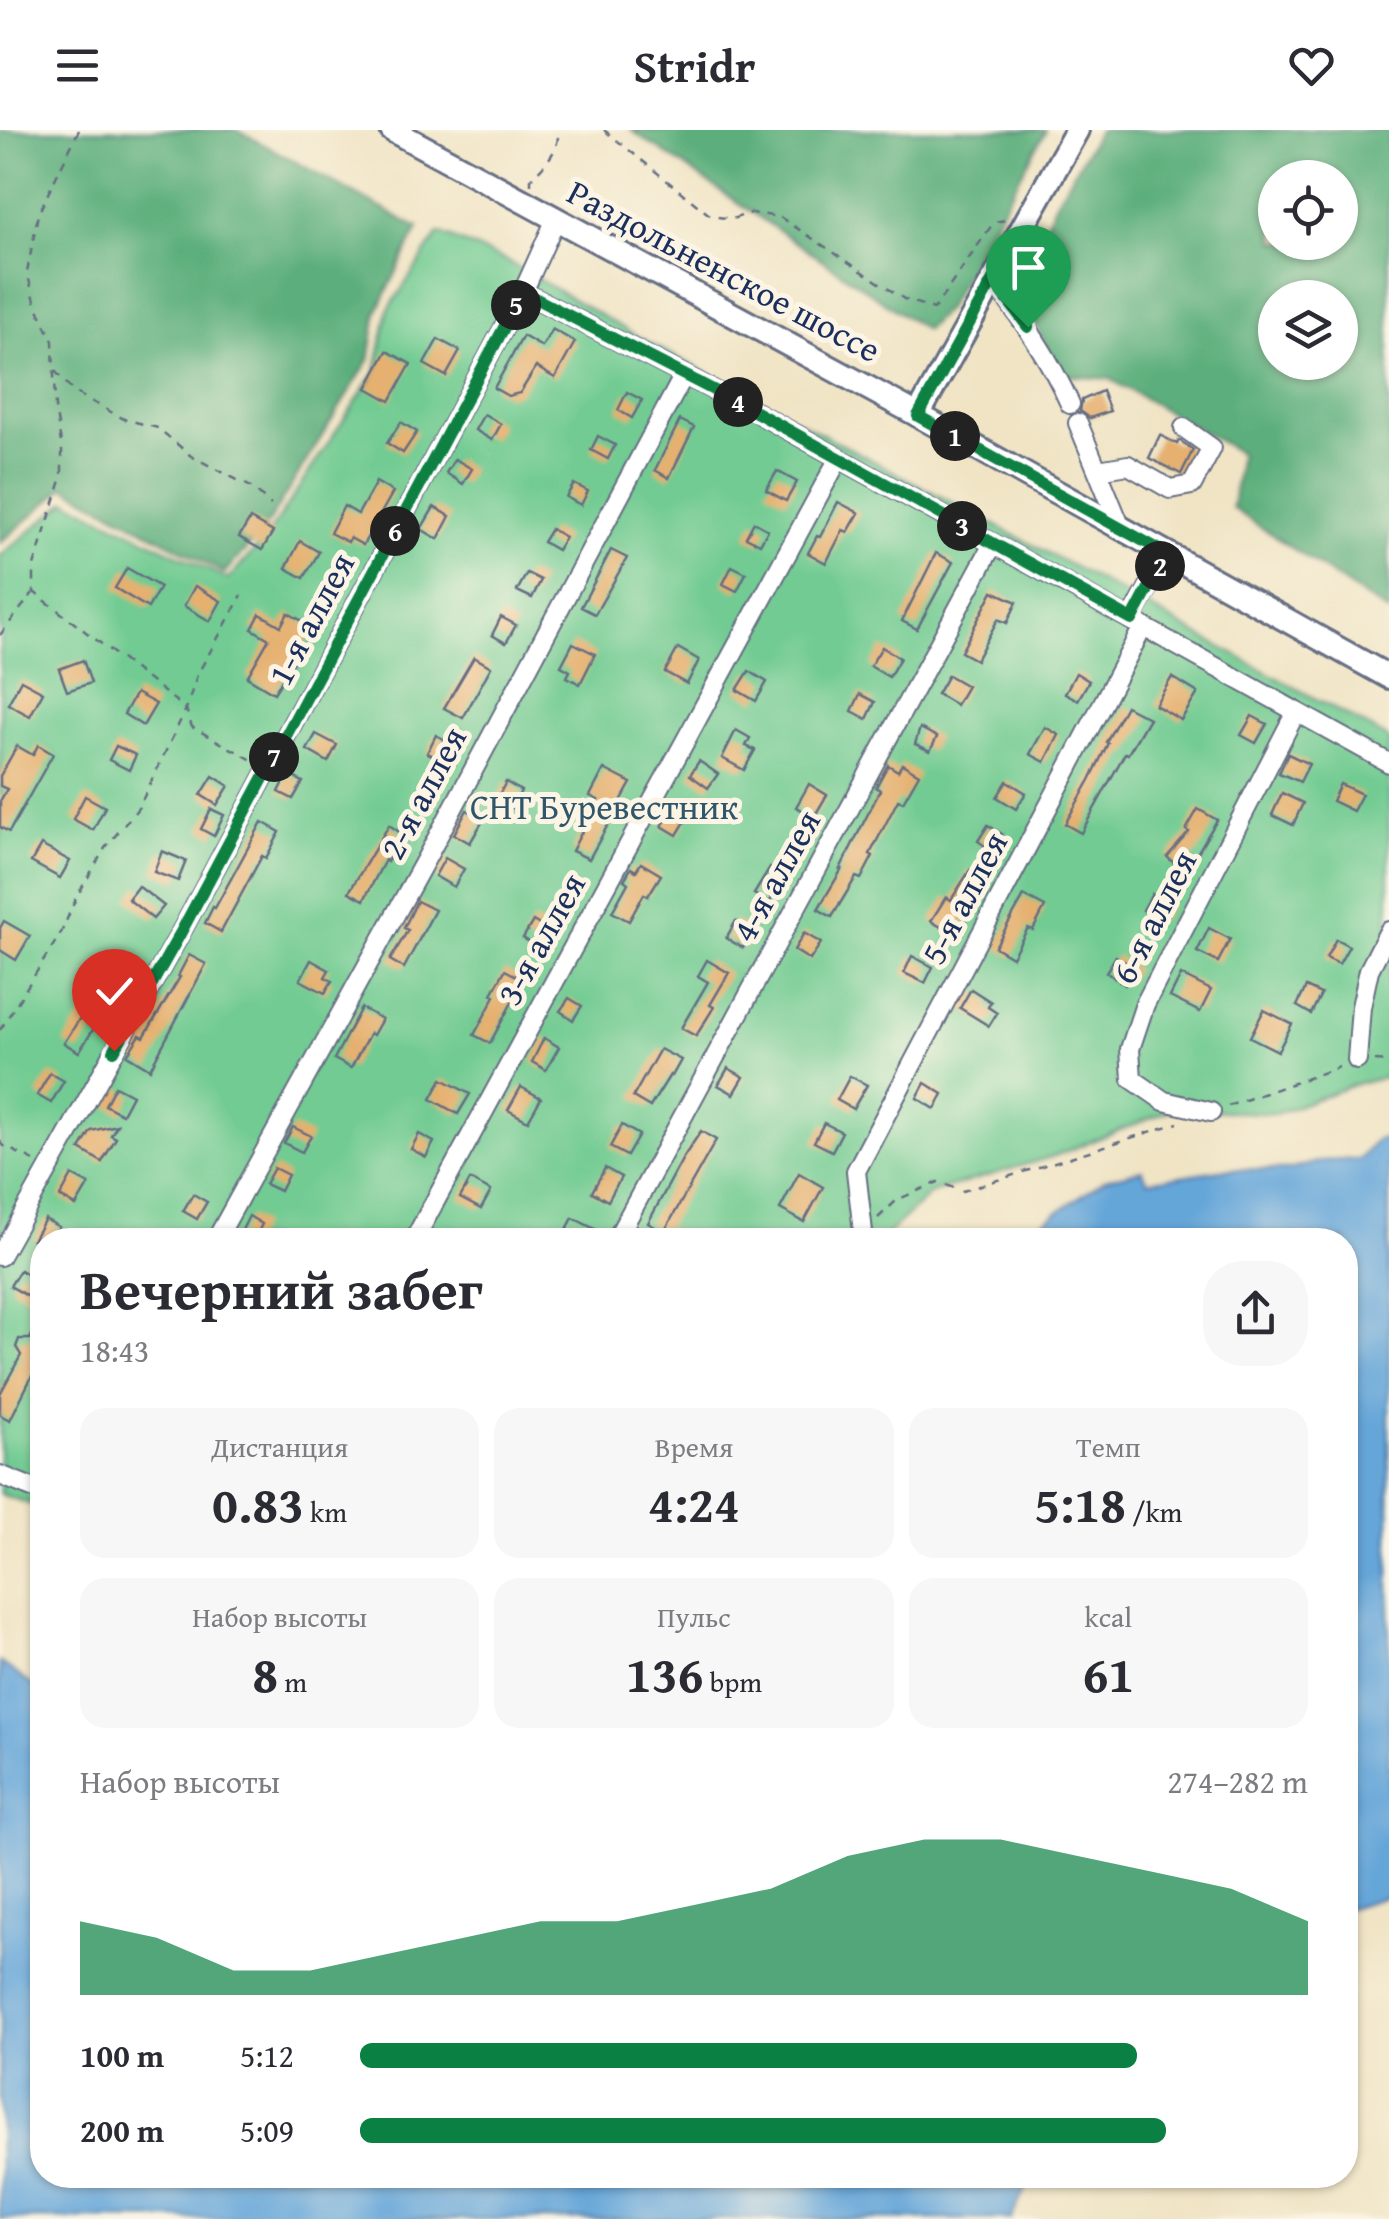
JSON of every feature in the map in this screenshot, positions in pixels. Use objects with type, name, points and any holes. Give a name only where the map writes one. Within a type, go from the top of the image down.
[{"type":"main road","name":"Раздольненское шоссе","points":[[392,130],[1389,677]]},
{"type":"main road","points":[[918,416],[1077,130]]},
{"type":"lane","name":"1-я аллея","points":[[0,1256],[180,934],[523,292],[556,219]]},
{"type":"lane","points":[[993,280],[1028,327],[1070,404]]},
{"type":"lane","points":[[523,292],[840,458],[1389,763]]},
{"type":"lane","name":"2-я аллея","points":[[223,1228],[684,375]]},
{"type":"lane","points":[[1078,423],[1122,528]]},
{"type":"lane","points":[[1098,470],[1128,466],[1170,489],[1192,485],[1212,448],[1184,428]]},
{"type":"lane","name":"3-я аллея","points":[[421,1228],[840,458]]},
{"type":"lane","name":"4-я аллея","points":[[623,1228],[994,544]]},
{"type":"lane","name":"5-я аллея","points":[[861,1228],[856,1172],[1137,624],[1167,554]]},
{"type":"lane","name":"6-я аллея","points":[[1211,1112],[1164,1100],[1132,1079],[1130,1048],[1145,1004],[1296,712]]},
{"type":"lane","points":[[1357,1060],[1361,1007],[1369,970],[1389,931]]},
{"type":"lane","points":[[0,1475],[30,1487]]},
{"type":"path","points":[[0,635],[34,592],[34,566],[62,477],[54,341],[36,307],[27,273],[38,214],[78,130]]},
{"type":"path","points":[[530,192],[531,179],[559,142],[558,130]]},
{"type":"path","points":[[604,130],[711,216],[732,219],[751,213],[780,217],[904,299],[934,309],[994,222],[1030,214]]},
{"type":"path","points":[[54,370],[74,392],[124,418],[158,428],[191,456],[251,487],[271,505]]},
{"type":"path","points":[[34,592],[186,709],[192,727],[268,768]]},
{"type":"path","points":[[0,1030],[61,932],[106,848],[139,807],[186,709],[197,675],[242,595]]},
{"type":"path","points":[[1211,1112],[1357,1060],[1389,1062]]},
{"type":"path","points":[[869,1228],[897,1200],[938,1182],[963,1190],[1176,1124]]},
{"type":"path","points":[[0,1140],[4,1146],[48,1169]]},
{"type":"green space","points":[[0,130],[237,130],[418,228],[377,312],[369,360],[263,531],[224,573],[65,487],[0,543]]},
{"type":"green space","points":[[631,130],[1046,130],[946,309],[925,330]]},
{"type":"green space","points":[[1099,130],[1389,130],[1389,613],[1232,508],[1240,453],[1110,379],[1060,375],[1017,285],[1056,202]]},
{"type":"green space","name":"СНТ Буревестник","points":[[439,233],[507,261],[635,335],[1389,739],[1389,1077],[1359,1083],[1275,1114],[1176,1108],[1054,1156],[931,1193],[894,1228],[30,1228],[30,1504],[0,1494],[0,556],[67,501],[228,579],[265,539],[376,371],[388,310]]},
{"type":"water","points":[[1389,1138],[1389,1896],[1358,1905],[1358,1228],[1031,1228],[1105,1179],[1142,1170],[1148,1181],[1227,1169],[1288,1170],[1322,1161],[1360,1159],[1377,1139]]},
{"type":"water","points":[[0,1662],[30,1683],[30,2188],[1026,2188],[1011,2219],[0,2219]]},
{"type":"building","points":[[552,329],[575,342],[555,378],[536,367],[520,393],[508,396],[494,388],[523,336],[542,347]]},
{"type":"building","points":[[438,339],[460,351],[446,376],[424,364]]},
{"type":"building","points":[[387,351],[411,364],[390,401],[367,388]]},
{"type":"building","points":[[1102,391],[1110,411],[1090,418],[1080,411],[1082,400]]},
{"type":"building","points":[[627,392],[642,400],[632,418],[618,410]]},
{"type":"building","points":[[484,414],[501,424],[492,440],[475,430]]},
{"type":"building","points":[[680,420],[694,427],[669,478],[655,470]]},
{"type":"building","points":[[401,422],[417,432],[403,453],[387,443]]},
{"type":"building","points":[[1160,435],[1177,444],[1179,440],[1193,450],[1181,474],[1149,458]]},
{"type":"building","points":[[598,436],[615,445],[608,459],[591,450]]},
{"type":"building","points":[[455,459],[472,469],[463,484],[446,473]]},
{"type":"building","points":[[777,471],[797,482],[786,501],[766,490]]},
{"type":"building","points":[[376,482],[393,492],[363,545],[330,533],[344,506],[358,514]]},
{"type":"building","points":[[574,484],[588,491],[581,505],[566,497]]},
{"type":"building","points":[[838,502],[859,513],[848,532],[843,530],[826,563],[808,553]]},
{"type":"building","points":[[434,507],[450,516],[438,539],[421,529]]},
{"type":"building","points":[[250,519],[273,532],[262,550],[239,537]]},
{"type":"building","points":[[754,522],[768,530],[760,544],[746,537]]},
{"type":"building","points":[[551,529],[565,537],[557,550],[543,542]]},
{"type":"building","points":[[300,541],[319,552],[304,578],[286,568]]},
{"type":"building","points":[[611,550],[627,558],[595,614],[581,607]]},
{"type":"building","points":[[936,553],[953,562],[917,629],[902,621]]},
{"type":"building","points":[[732,566],[746,573],[737,591],[723,584]]},
{"type":"building","points":[[127,568],[160,587],[148,608],[115,588]]},
{"type":"building","points":[[527,573],[541,580],[532,598],[517,591]]},
{"type":"building","points":[[195,586],[221,601],[210,621],[184,606]]},
{"type":"building","points":[[993,591],[1017,602],[1007,623],[998,619],[976,660],[961,652]]},
{"type":"building","points":[[288,613],[315,628],[274,693],[247,677],[269,639],[252,629],[260,614],[281,626]]},
{"type":"building","points":[[501,617],[516,625],[506,643],[492,635]]},
{"type":"building","points":[[573,643],[595,654],[580,684],[567,677],[570,671],[561,666]]},
{"type":"building","points":[[882,647],[900,658],[889,677],[870,666]]},
{"type":"building","points":[[678,648],[699,660],[687,684],[665,672]]},
{"type":"building","points":[[474,657],[491,667],[463,718],[444,708]]},
{"type":"building","points":[[83,660],[91,683],[67,691],[59,669]]},
{"type":"building","points":[[749,671],[767,682],[756,701],[737,690]]},
{"type":"building","points":[[1076,673],[1089,681],[1078,700],[1065,693]]},
{"type":"building","points":[[948,675],[967,686],[956,705],[937,694]]},
{"type":"building","points":[[1172,677],[1198,693],[1181,720],[1155,705]]},
{"type":"building","points":[[21,680],[43,692],[30,716],[8,704]]},
{"type":"building","points":[[136,693],[156,704],[143,726],[124,714]]},
{"type":"building","points":[[860,694],[875,702],[867,719],[852,711]]},
{"type":"building","points":[[1126,706],[1149,718],[1081,833],[1065,824]]},
{"type":"building","points":[[1252,716],[1267,724],[1256,743],[1241,735]]},
{"type":"building","points":[[1045,727],[1059,735],[1045,762],[1030,754]]},
{"type":"building","points":[[920,728],[937,737],[930,751],[915,744]]},
{"type":"building","points":[[736,730],[750,738],[746,746],[755,750],[744,770],[722,758]]},
{"type":"building","points":[[316,734],[337,745],[328,762],[307,750]]},
{"type":"building","points":[[436,735],[451,743],[442,760],[427,753]]},
{"type":"building","points":[[38,745],[53,754],[9,832],[0,827],[0,801],[7,789],[0,786],[0,776],[17,746],[33,755]]},
{"type":"building","points":[[116,746],[136,755],[129,770],[109,760]]},
{"type":"building","points":[[1288,754],[1309,764],[1300,782],[1279,773]]},
{"type":"building","points":[[699,761],[718,774],[708,788],[690,775]]},
{"type":"building","points":[[902,764],[919,774],[903,802],[898,800],[861,879],[856,877],[832,917],[818,909],[842,869],[888,765],[898,771]]},
{"type":"building","points":[[604,769],[631,783],[589,859],[572,851],[598,800],[590,796]]},
{"type":"building","points":[[288,774],[303,782],[293,799],[279,792]]},
{"type":"building","points":[[213,776],[229,786],[217,805],[201,795]]},
{"type":"building","points":[[1007,781],[1026,793],[1016,809],[997,797]]},
{"type":"building","points":[[506,782],[521,791],[509,812],[494,804]]},
{"type":"building","points":[[809,784],[827,795],[814,817],[796,807]]},
{"type":"building","points":[[1340,784],[1362,794],[1353,811],[1332,801]]},
{"type":"building","points":[[1282,793],[1303,803],[1293,825],[1272,815]]},
{"type":"building","points":[[85,796],[105,807],[93,830],[73,819]]},
{"type":"building","points":[[673,808],[688,817],[677,835],[662,826]]},
{"type":"building","points":[[211,809],[224,815],[214,836],[201,829]]},
{"type":"building","points":[[1198,809],[1217,820],[1182,870],[1167,857],[1189,832],[1186,830]]},
{"type":"building","points":[[467,810],[484,819],[470,843],[454,834]]},
{"type":"building","points":[[262,822],[280,832],[266,858],[262,856],[221,932],[205,923]]},
{"type":"building","points":[[389,825],[404,835],[385,860],[364,900],[349,892]]},
{"type":"building","points":[[988,825],[1002,834],[991,850],[978,841]]},
{"type":"building","points":[[41,845],[70,861],[60,878],[31,862]]},
{"type":"building","points":[[162,851],[186,861],[178,881],[154,872]]},
{"type":"building","points":[[445,858],[464,869],[454,887],[435,876]]},
{"type":"building","points":[[641,863],[661,875],[648,896],[644,894],[629,921],[612,912],[628,883],[624,880],[631,868],[636,871]]},
{"type":"building","points":[[770,868],[784,877],[769,903],[754,894]]},
{"type":"building","points":[[970,870],[985,880],[966,909],[971,912],[956,936],[931,921],[946,897],[951,900]]},
{"type":"building","points":[[138,886],[164,906],[153,919],[128,899]]},
{"type":"building","points":[[1152,894],[1171,905],[1161,921],[1143,910]]},
{"type":"building","points":[[1024,896],[1045,907],[1012,957],[995,947]]},
{"type":"building","points":[[417,901],[435,910],[404,968],[390,960],[408,930],[404,928]]},
{"type":"building","points":[[4,921],[30,936],[16,960],[0,950],[0,928]]},
{"type":"building","points":[[533,921],[551,932],[541,949],[523,938]]},
{"type":"building","points":[[736,921],[753,931],[743,948],[726,938]]},
{"type":"building","points":[[1209,928],[1230,939],[1218,962],[1197,952]]},
{"type":"building","points":[[804,933],[821,943],[810,960],[794,950]]},
{"type":"building","points":[[1336,939],[1349,946],[1339,964],[1326,958]]},
{"type":"building","points":[[189,955],[206,964],[150,1069],[127,1055],[140,1035],[144,1037]]},
{"type":"building","points":[[912,956],[933,967],[925,983],[904,973]]},
{"type":"building","points":[[1116,956],[1136,969],[1125,985],[1106,972]]},
{"type":"building","points":[[311,960],[329,970],[325,977],[332,981],[325,993],[300,980]]},
{"type":"building","points":[[707,960],[729,973],[696,1036],[681,1028],[708,982],[698,976]]},
{"type":"building","points":[[505,970],[524,980],[490,1043],[474,1035]]},
{"type":"building","points":[[1181,975],[1211,990],[1200,1012],[1170,997]]},
{"type":"building","points":[[93,986],[113,998],[79,1052],[64,1043],[87,1007],[82,1004]]},
{"type":"building","points":[[1306,987],[1321,994],[1311,1014],[1297,1006]]},
{"type":"building","points":[[971,989],[991,1002],[988,1007],[997,1013],[989,1026],[960,1008]]},
{"type":"building","points":[[569,998],[582,1006],[573,1020],[560,1011]]},
{"type":"building","points":[[361,1008],[382,1019],[351,1068],[334,1059]]},
{"type":"building","points":[[1264,1010],[1292,1024],[1278,1051],[1250,1037]]},
{"type":"building","points":[[544,1038],[559,1047],[546,1070],[532,1062]]},
{"type":"building","points":[[660,1049],[681,1060],[650,1107],[633,1097]]},
{"type":"building","points":[[728,1068],[744,1077],[734,1094],[718,1085]]},
{"type":"building","points":[[50,1073],[64,1081],[51,1103],[37,1095]]},
{"type":"building","points":[[850,1076],[867,1085],[853,1109],[837,1100]]},
{"type":"building","points":[[442,1079],[470,1094],[458,1114],[431,1099]]},
{"type":"building","points":[[925,1083],[943,1094],[935,1109],[917,1098]]},
{"type":"building","points":[[115,1086],[132,1095],[122,1114],[105,1105]]},
{"type":"building","points":[[521,1087],[541,1098],[528,1121],[508,1110]]},
{"type":"building","points":[[824,1123],[842,1132],[832,1151],[814,1142]]},
{"type":"building","points":[[117,1125],[111,1135],[116,1138],[102,1162],[80,1149],[91,1131]]},
{"type":"building","points":[[622,1125],[639,1135],[627,1156],[610,1147]]},
{"type":"building","points":[[293,1127],[311,1136],[302,1152],[284,1143]]},
{"type":"building","points":[[701,1131],[716,1140],[666,1228],[657,1228],[648,1223]]},
{"type":"building","points":[[419,1134],[434,1142],[426,1157],[411,1149]]},
{"type":"building","points":[[274,1168],[288,1175],[280,1191],[265,1184]]},
{"type":"building","points":[[605,1168],[621,1177],[608,1201],[592,1192]]},
{"type":"building","points":[[799,1173],[823,1187],[804,1222],[780,1209]]},
{"type":"building","points":[[72,1175],[89,1184],[76,1206],[60,1197]]},
{"type":"building","points":[[470,1180],[491,1191],[481,1209],[460,1198]]},
{"type":"building","points":[[193,1194],[207,1202],[197,1219],[183,1211]]},
{"type":"building","points":[[249,1216],[262,1224],[260,1228],[243,1228]]},
{"type":"building","points":[[573,1218],[593,1228],[568,1228]]},
{"type":"building","points":[[45,1219],[59,1227],[58,1228],[40,1228]]},
{"type":"building","points":[[20,1270],[30,1276],[29,1297],[10,1286]]},
{"type":"building","points":[[19,1339],[30,1339],[30,1380],[10,1420],[0,1415],[0,1394],[21,1355],[16,1347]]},
{"type":"route","points":[[114,1051],[523,292],[754,411],[1132,620],[1167,554],[918,416],[993,280],[1028,327]]}]
